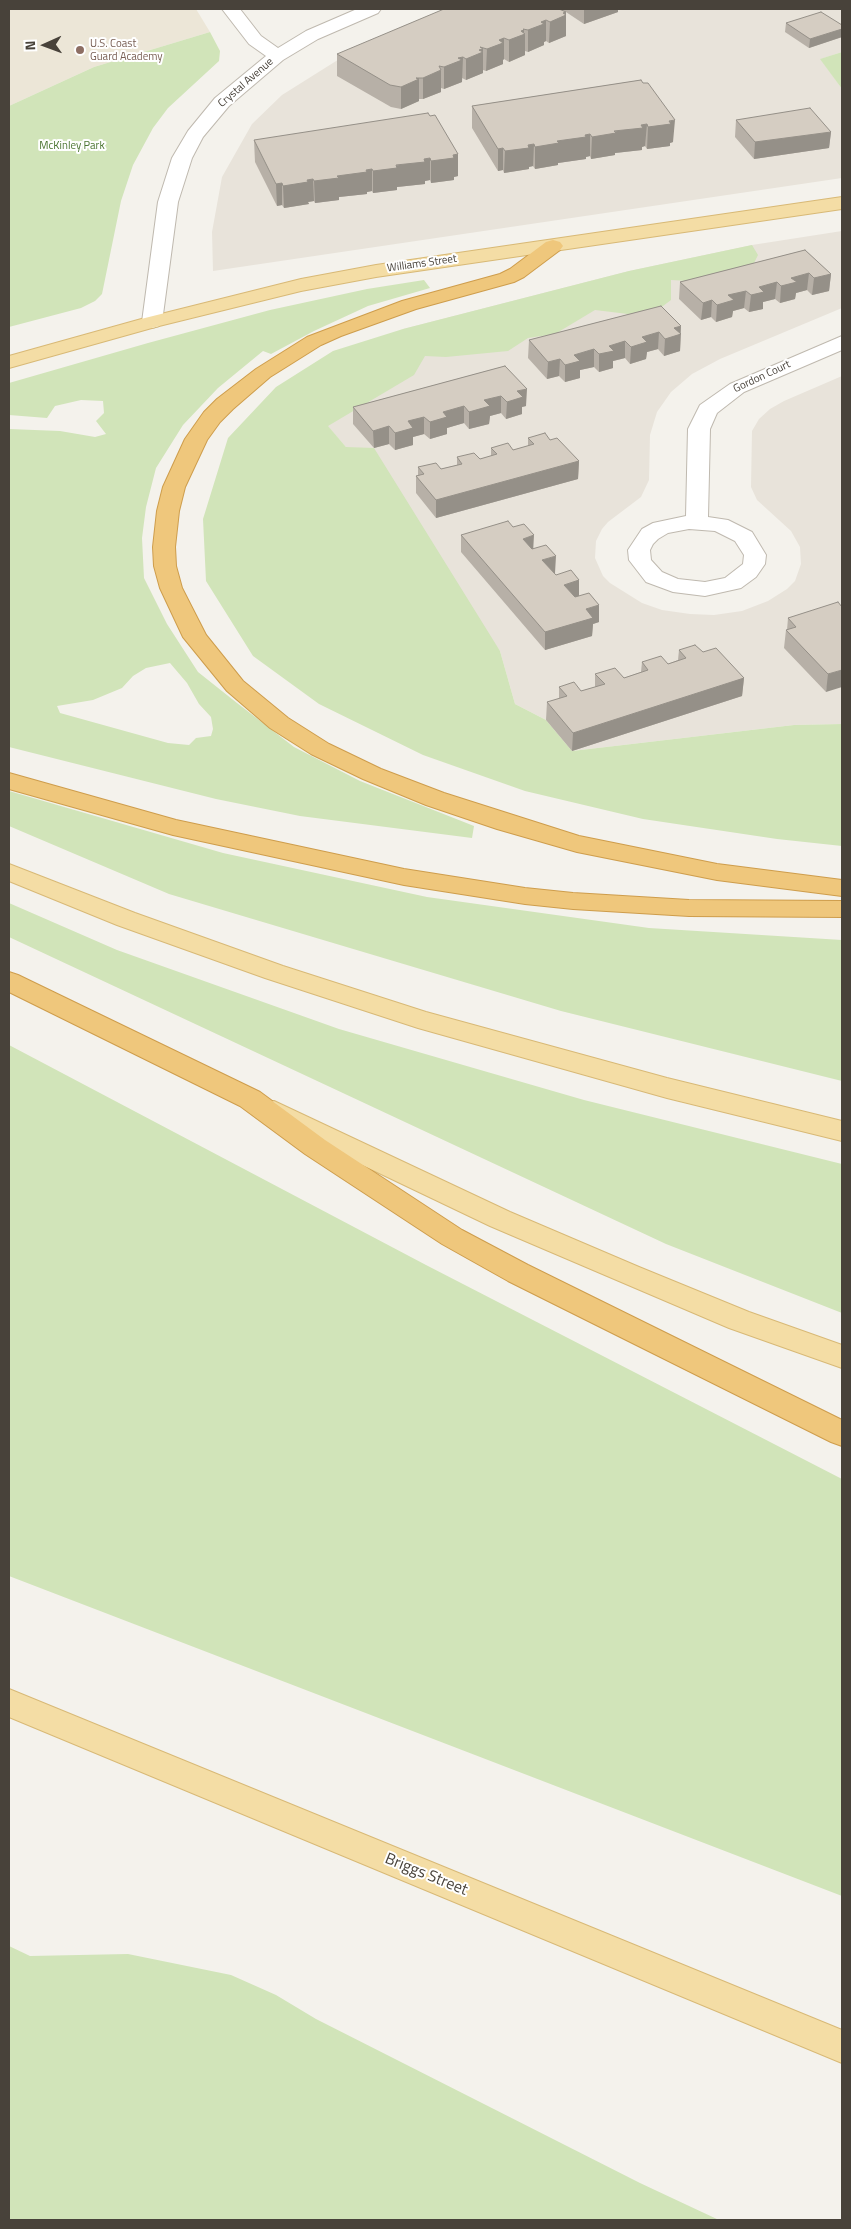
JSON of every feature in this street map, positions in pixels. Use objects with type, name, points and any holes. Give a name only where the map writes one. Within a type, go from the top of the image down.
[{"type":"highway","points":[[553,246],[517,273],[507,278],[400,308],[314,341],[263,373],[225,404],[212,417],[196,439],[174,487],[168,511],[164,547],[165,566],[171,588],[195,637],[235,686],[279,723],[320,749],[372,774],[434,799],[577,844],[717,872],[842,888]]},
{"type":"highway","points":[[9,781],[173,827],[249,845],[404,877],[525,896],[689,908],[842,909]]},
{"type":"highway","points":[[9,981],[250,1099],[315,1147],[452,1237],[518,1273],[842,1434]]},
{"type":"main road","name":"Williams Street","points":[[9,362],[152,322],[301,285],[376,270],[842,203]]},
{"type":"main road","points":[[9,872],[126,919],[274,972],[418,1019],[667,1088],[842,1131]]},
{"type":"main road","points":[[250,1099],[500,1219],[738,1320],[842,1357]]},
{"type":"main road","name":"Briggs Street","points":[[9,1703],[842,2047]]},
{"type":"street","points":[[231,9],[256,40],[277,56]]},
{"type":"street","name":"Crystal Avenue","points":[[152,322],[168,202],[182,158],[195,136],[222,102],[277,56],[312,35],[372,9]]},
{"type":"street","name":"Gordon Court","points":[[697,522],[699,429],[708,410],[720,399],[737,388],[842,342]]},
{"type":"street","points":[[697,522],[727,527],[748,541],[755,555],[751,568],[744,576],[720,587],[688,588],[660,580],[645,568],[640,560],[640,550],[643,542],[650,534],[667,525],[697,522]]},
{"type":"shaded area","name":"U.S. Coast Guard Academy","points":[[9,9],[196,9],[210,32],[94,67],[9,106]]},
{"type":"shaded area","points":[[448,9],[842,9],[842,52],[821,59],[842,89],[842,178],[213,271],[212,232],[222,177],[252,124],[282,95],[360,46],[405,25]]},
{"type":"shaded area","points":[[842,231],[842,308],[720,359],[692,374],[671,392],[657,412],[650,435],[649,480],[641,497],[608,522],[602,529],[596,541],[595,558],[603,576],[610,583],[642,603],[662,610],[714,615],[742,611],[768,601],[787,589],[795,581],[801,564],[800,547],[791,531],[757,500],[751,487],[752,431],[759,419],[770,409],[842,376],[842,724],[794,725],[572,751],[546,720],[515,704],[500,651],[346,447],[304,400],[349,358],[403,329],[629,271],[752,245]]},
{"type":"green space","name":"McKinley Park","points":[[210,32],[220,51],[219,61],[168,108],[153,128],[133,165],[121,201],[102,294],[95,301],[81,308],[9,327],[9,106],[94,67]]},
{"type":"green space","points":[[842,52],[842,89],[820,59]]},
{"type":"green space","points":[[752,245],[758,255],[752,267],[689,281],[671,280],[671,300],[655,312],[628,314],[595,310],[555,334],[528,338],[508,351],[446,357],[425,356],[414,375],[328,426],[346,447],[374,448],[500,651],[515,704],[546,720],[572,751],[794,725],[842,724],[842,846],[777,839],[643,819],[525,791],[423,755],[319,704],[253,656],[206,581],[203,519],[228,438],[276,387],[333,351],[403,329],[629,271]]},
{"type":"green space","points":[[424,280],[430,288],[368,306],[314,331],[271,354],[263,351],[218,388],[183,425],[156,468],[146,507],[142,538],[144,578],[167,624],[198,672],[237,703],[294,747],[360,781],[474,826],[472,838],[300,816],[216,799],[9,747],[9,429],[60,431],[95,437],[106,434],[96,421],[104,413],[103,401],[81,400],[55,406],[47,418],[9,415],[9,383],[270,310],[367,289]],"holes":[[[170,663],[187,683],[199,704],[211,717],[213,729],[211,736],[196,738],[189,745],[168,743],[60,713],[57,706],[93,700],[122,688],[133,676],[146,668]]]},
{"type":"green space","points":[[9,791],[223,853],[427,897],[649,928],[842,940],[842,1081],[561,1011],[169,894],[9,826]]},
{"type":"green space","points":[[9,903],[117,950],[339,1029],[584,1100],[842,1164],[842,1313],[666,1244],[9,937]]},
{"type":"green space","points":[[9,1045],[426,1265],[842,1479],[842,1896],[9,1576]]},
{"type":"green space","points":[[9,1946],[30,1956],[128,1954],[231,1975],[276,1995],[316,2019],[640,2183],[719,2220],[9,2220]]},
{"type":"building","points":[[444,9],[559,9],[566,12],[563,13],[566,15],[550,22],[546,20],[541,22],[544,24],[528,30],[523,29],[521,31],[525,34],[509,40],[504,38],[499,40],[503,43],[487,49],[480,47],[483,49],[479,50],[483,52],[466,59],[463,57],[458,58],[462,60],[444,67],[439,66],[441,70],[423,78],[416,78],[419,79],[401,87],[390,85],[337,54]]},
{"type":"building","points":[[821,12],[842,25],[842,29],[810,39],[786,23]]},
{"type":"building","points":[[641,80],[643,83],[648,83],[675,120],[669,121],[671,124],[648,127],[647,124],[641,125],[643,128],[614,131],[616,133],[592,137],[590,134],[585,135],[586,137],[557,141],[559,143],[535,147],[534,144],[528,145],[529,148],[505,151],[503,148],[498,149],[472,106]]},
{"type":"building","points":[[810,108],[831,132],[755,142],[736,120]]},
{"type":"building","points":[[428,113],[430,116],[435,115],[458,154],[453,155],[454,158],[431,161],[430,158],[424,159],[425,162],[396,165],[397,168],[373,171],[372,169],[366,170],[367,172],[337,176],[339,178],[314,181],[313,179],[307,180],[308,182],[283,186],[282,183],[276,184],[254,140]]},
{"type":"building","points":[[805,250],[831,274],[814,278],[809,273],[791,278],[797,282],[781,286],[777,282],[759,287],[764,292],[751,295],[746,291],[728,295],[734,300],[717,305],[712,300],[703,303],[680,282]]},
{"type":"building","points":[[661,306],[681,326],[674,328],[681,334],[665,339],[659,332],[642,337],[647,342],[631,347],[625,341],[609,346],[614,351],[599,354],[594,349],[574,355],[580,361],[565,365],[560,359],[548,362],[529,340]]},
{"type":"building","points":[[505,366],[527,389],[517,391],[523,397],[507,402],[501,396],[484,400],[490,406],[469,412],[464,406],[443,412],[447,417],[430,422],[424,417],[408,421],[413,428],[395,433],[389,426],[373,431],[353,407]]},
{"type":"building","points":[[545,433],[550,440],[557,438],[579,461],[436,500],[416,476],[424,474],[418,467],[436,463],[441,469],[462,464],[457,457],[474,453],[480,459],[497,454],[491,448],[508,443],[513,450],[534,444],[528,438]]},
{"type":"building","points":[[508,521],[513,527],[524,524],[534,535],[523,539],[532,549],[546,545],[556,556],[542,560],[556,575],[571,570],[579,580],[564,585],[575,597],[589,593],[599,605],[586,609],[593,618],[545,632],[461,535]]},
{"type":"building","points":[[838,602],[842,607],[842,670],[828,674],[786,630],[796,627],[788,618]]},
{"type":"building","points":[[695,645],[703,652],[716,648],[744,678],[573,733],[547,702],[567,696],[559,687],[574,682],[581,691],[605,684],[595,674],[615,668],[624,678],[648,670],[642,662],[661,656],[668,664],[686,658],[679,650]]},
{"type":"place","name":"U.S. Coast Guard Academy","points":[[80,50]]}]
